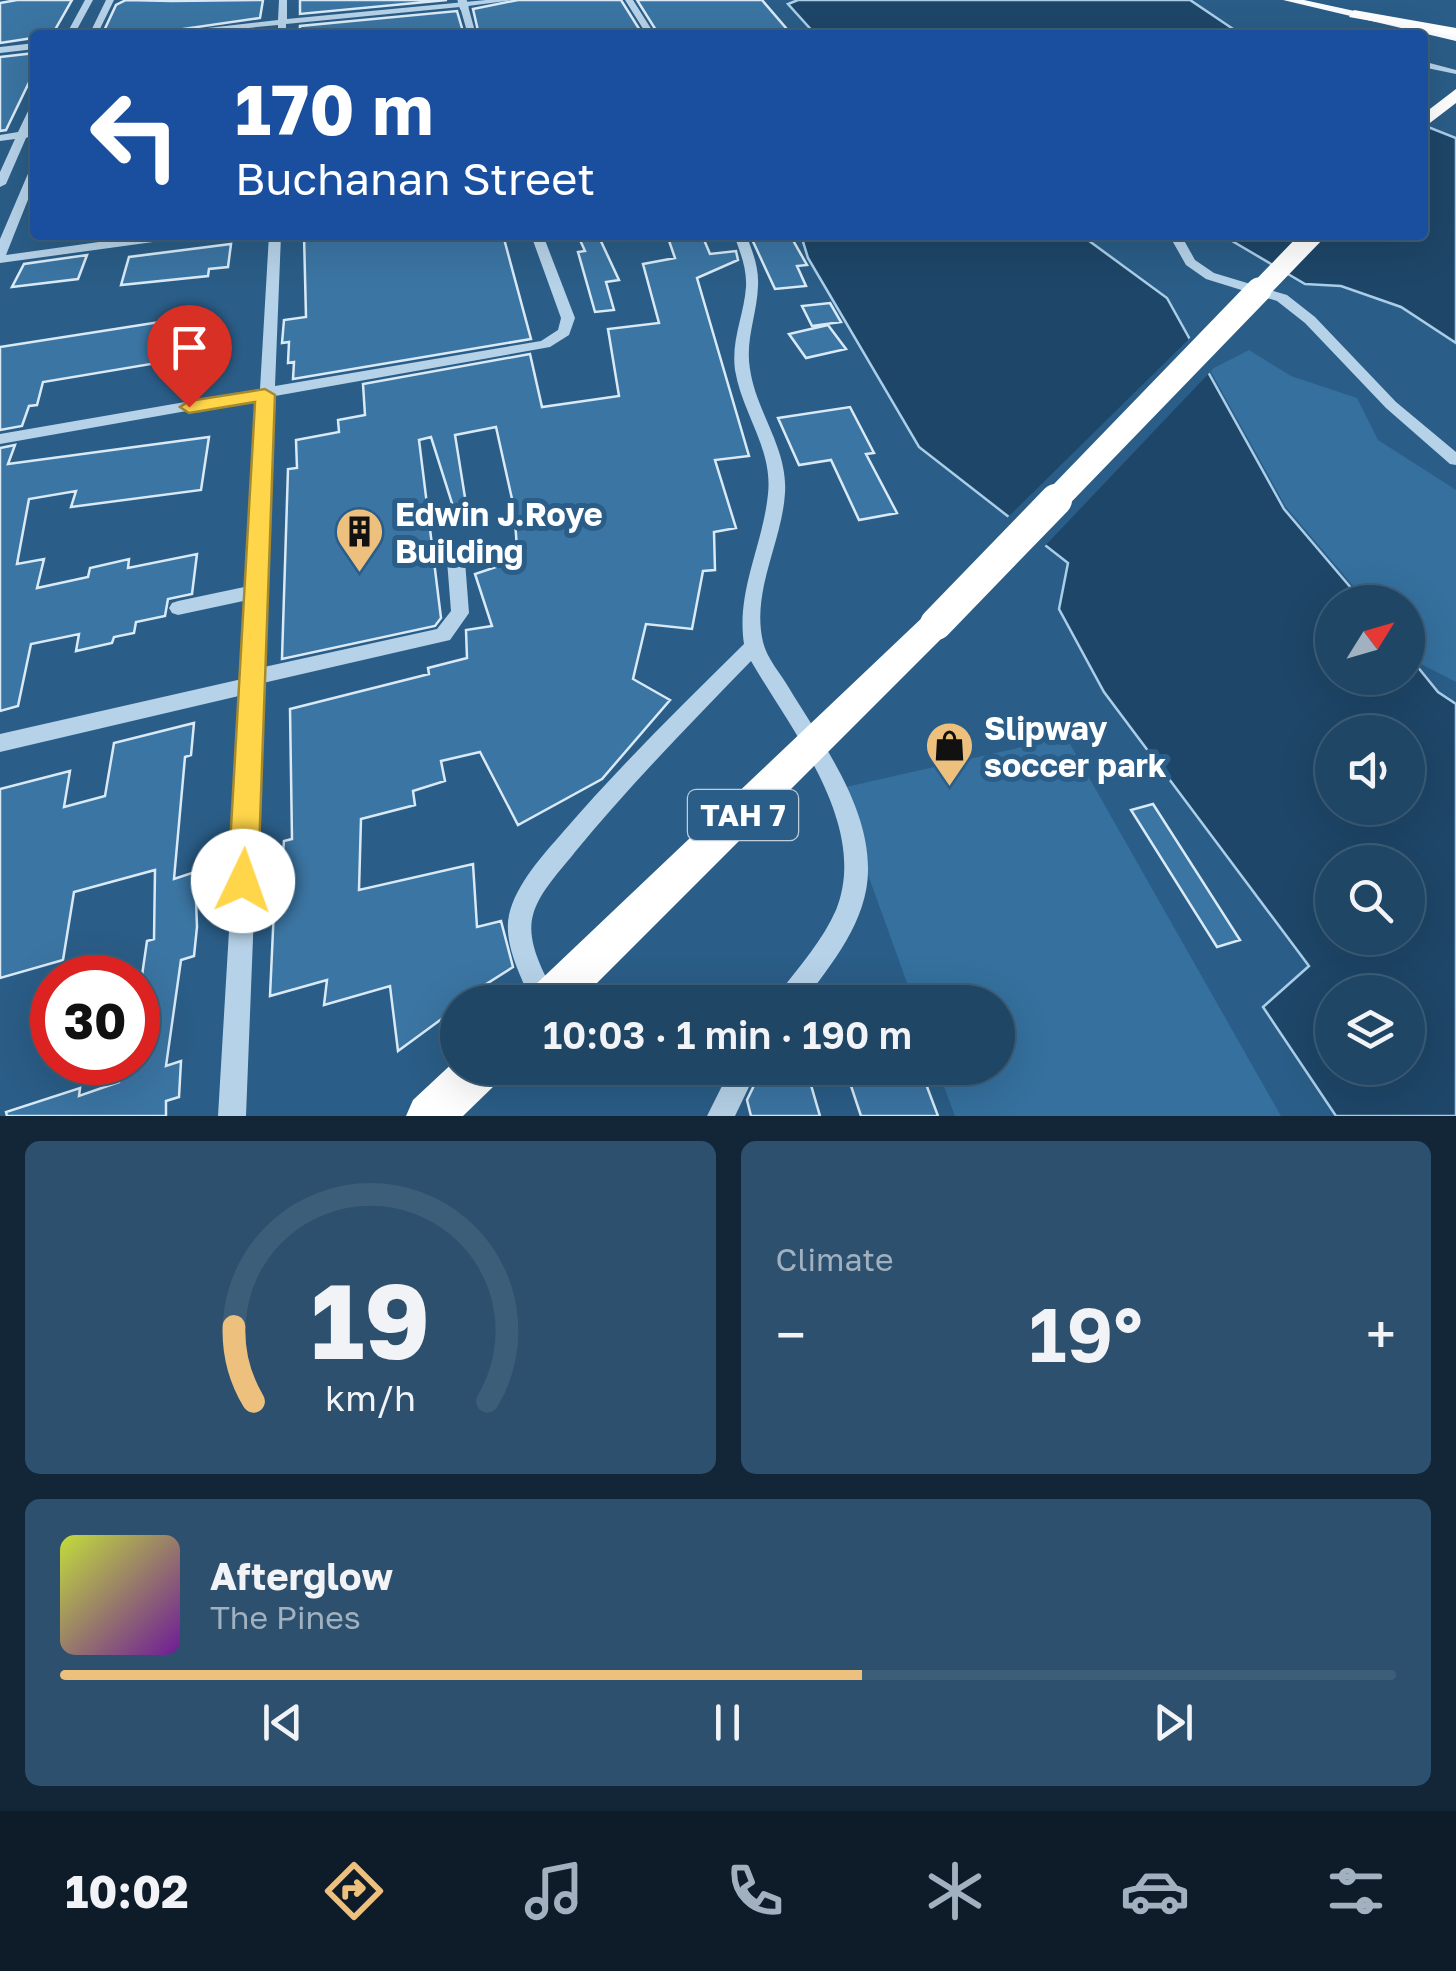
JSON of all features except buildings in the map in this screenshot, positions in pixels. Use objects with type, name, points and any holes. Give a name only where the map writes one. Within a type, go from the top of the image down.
[{"type":"highway","points":[[1354,14],[1425,30]]},
{"type":"highway","points":[[1383,26],[1396,30]]},
{"type":"highway","points":[[1428,31],[1456,37]]},
{"type":"highway","points":[[1428,39],[1456,52]]},
{"type":"highway","points":[[1428,117],[1453,86]]},
{"type":"highway","name":"TAH 7","points":[[564,985],[816,746],[1308,240]]},
{"type":"highway","points":[[429,1116],[462,1085]]},
{"type":"main road","points":[[1273,0],[1399,30]]},
{"type":"main road","points":[[1289,0],[1354,14]]},
{"type":"main road","points":[[1428,36],[1456,37]]},
{"type":"street","points":[[73,30],[88,0]]},
{"type":"street","points":[[95,30],[110,0]]},
{"type":"street","points":[[282,0],[282,30]]},
{"type":"street","points":[[201,30],[510,0]]},
{"type":"street","points":[[629,0],[647,30]]},
{"type":"street","points":[[347,16],[464,7]]},
{"type":"street","points":[[0,50],[30,47]]},
{"type":"street","points":[[1428,68],[1453,86]]},
{"type":"street","points":[[0,184],[30,117]]},
{"type":"street","points":[[0,138],[30,134]]},
{"type":"street","points":[[30,181],[0,256],[133,240]]},
{"type":"street","points":[[232,1116],[254,592],[275,240]]},
{"type":"street","points":[[0,438],[545,344],[564,332],[568,318],[539,240]]},
{"type":"street","points":[[742,240],[755,272],[741,341],[742,369],[770,437],[777,490],[753,607],[754,646],[816,746],[846,818],[858,867],[849,917],[800,985]]},
{"type":"street","points":[[1178,240],[1190,262],[1210,276],[1282,298],[1310,320],[1390,405],[1456,460]]},
{"type":"street","points":[[0,743],[443,634],[460,613],[455,548]]},
{"type":"street","points":[[178,608],[254,592]]},
{"type":"street","points":[[540,985],[524,944],[521,915],[532,891],[580,830],[754,646]]},
{"type":"street","points":[[721,1116],[736,1085]]},
{"type":"shaded area","points":[[798,0],[1190,0],[1235,30],[811,30],[788,4]]},
{"type":"shaded area","points":[[1428,127],[1456,138],[1456,343],[1401,307],[1341,286],[1305,284],[1230,240],[1428,240]]},
{"type":"shaded area","points":[[803,240],[1088,240],[1167,298],[1284,509],[1349,585],[1315,585],[1315,695],[1425,695],[1425,676],[1438,692],[1456,704],[1456,1116],[1336,1116],[1315,1085],[1425,1085],[1425,975],[1315,975],[1315,1085],[1263,1007],[1309,966],[1104,692],[1059,609],[1068,563],[919,447],[808,258]]},
{"type":"shaded area","points":[[1249,350],[1291,376],[1357,398],[1378,440],[1456,490],[1456,682],[1425,666],[1425,585],[1353,585],[1286,507],[1210,370]]},
{"type":"shaded area","points":[[1066,737],[1281,1116],[955,1116],[943,1085],[1015,1085],[1015,985],[908,985],[837,789]]},
{"type":"pier","points":[[1193,335],[1213,369],[1042,549],[1005,520]]},
{"type":"place","name":"Edwin J.Roye Building","points":[[360,574]]},
{"type":"place","name":"Slipway soccer park","points":[[949,788]]},
{"type":"route","points":[[189,407],[265,395],[243,881]]}]
